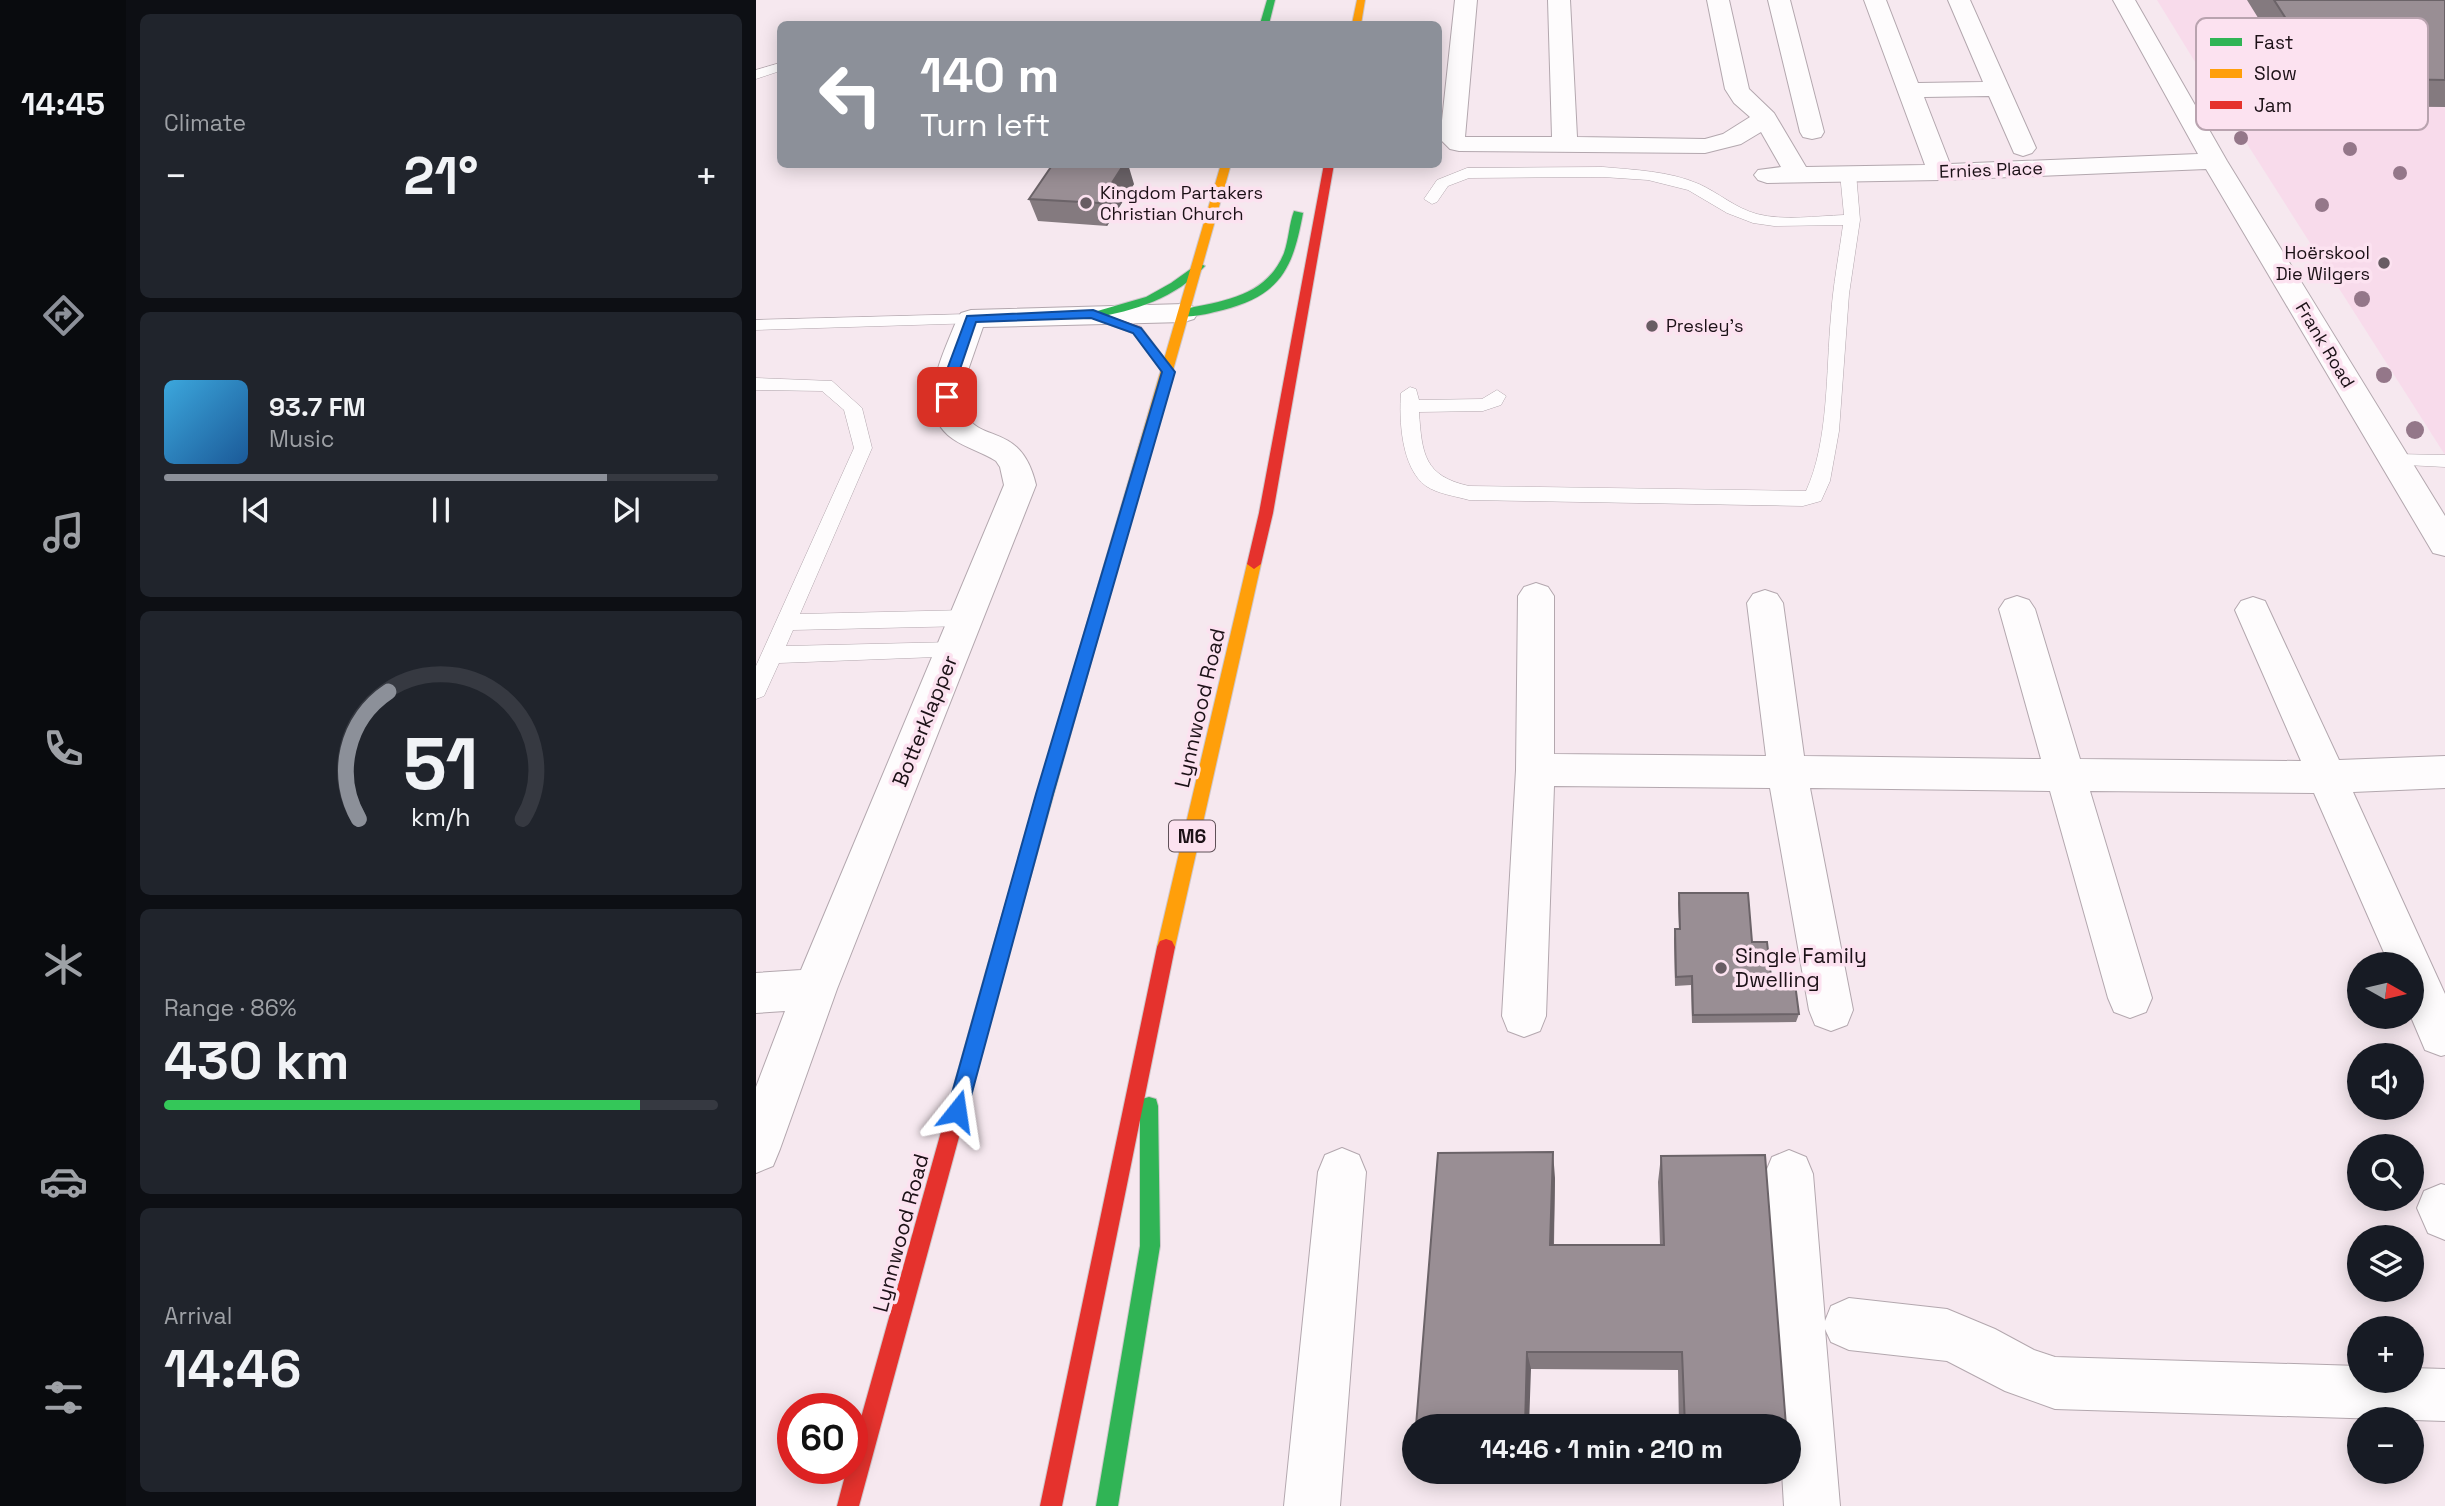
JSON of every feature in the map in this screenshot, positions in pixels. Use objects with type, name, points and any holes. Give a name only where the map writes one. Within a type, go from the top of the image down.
[{"type":"main road","points":[[1265,21],[1271,0]]},
{"type":"main road","points":[[1357,21],[1361,0]]},
{"type":"main road","name":"Lynnwood Road","points":[[848,1506],[1041,807],[1199,267],[1225,168]]},
{"type":"main road","name":"Lynnwood Road","points":[[1051,1506],[1148,1027],[1266,513],[1328,168]]},
{"type":"main road","points":[[1184,313],[1210,311],[1235,303],[1260,291],[1278,276],[1288,255],[1300,203]]},
{"type":"main road","points":[[1093,314],[1123,310],[1163,296],[1180,286],[1199,267]]},
{"type":"main road","points":[[1093,314],[1137,330],[1168,372]]},
{"type":"main road","points":[[1107,1506],[1150,1246],[1148,1027]]},
{"type":"street","points":[[1466,0],[1452,139],[1459,144],[1705,146],[1732,139],[1765,118]]},
{"type":"street","points":[[1559,0],[1565,146]]},
{"type":"street","points":[[1718,0],[1739,94],[1765,118],[1798,174]]},
{"type":"street","points":[[1779,0],[1812,132]]},
{"type":"street","points":[[1875,0],[1940,172]]},
{"type":"street","points":[[1959,0],[2023,148]]},
{"type":"street","name":"Frank Road","points":[[2124,0],[2196,129]]},
{"type":"street","points":[[1909,90],[1998,89]]},
{"type":"street","points":[[1739,94],[1801,92]]},
{"type":"street","name":"Frank Road","points":[[2197,130],[2445,544]]},
{"type":"street","name":"Ernies Place","points":[[1768,175],[1940,172],[2214,161]]},
{"type":"street","points":[[971,318],[1184,313]]},
{"type":"street","name":"Botterklapper","points":[[756,1149],[816,989],[1020,485],[1015,464],[1005,453],[956,426],[948,415],[947,397],[952,375],[971,318]]},
{"type":"street","points":[[1524,1016],[1535,770],[1536,596]]},
{"type":"street","points":[[1765,603],[1787,771],[1832,1010]]},
{"type":"street","points":[[2017,609],[2130,998]]},
{"type":"street","points":[[2253,610],[2405,952]]},
{"type":"street","points":[[1535,770],[2327,776],[2445,772]]},
{"type":"street","points":[[756,993],[816,989]]},
{"type":"street","points":[[2424,996],[2441,1035]]},
{"type":"street","points":[[1312,1506],[1342,1172]]},
{"type":"street","points":[[1789,1174],[1812,1506]]},
{"type":"street","points":[[1849,1324],[1947,1335],[1977,1347],[2023,1373],[2055,1383],[2445,1395]]},
{"type":"lane","points":[[756,75],[777,68]]},
{"type":"lane","points":[[1432,199],[1442,183],[1467,173],[1602,172],[1650,175],[1671,180],[1693,187],[1753,218],[1774,221],[1853,220]]},
{"type":"lane","points":[[1497,396],[1495,401],[1483,405],[1409,400],[1420,468],[1431,480],[1469,493],[1803,499],[1814,496],[1821,483],[1828,443],[1841,296],[1853,220],[1848,173]]},
{"type":"lane","points":[[756,325],[971,318]]},
{"type":"lane","points":[[756,384],[826,385],[853,408],[863,448],[756,690]]},
{"type":"lane","points":[[2394,460],[2445,461]]},
{"type":"lane","points":[[788,622],[967,618]]},
{"type":"lane","points":[[773,655],[954,650]]},
{"type":"shaded area","name":"Hoërskool Die Wilgers","points":[[2157,0],[2445,0],[2445,455],[2238,130],[2428,130],[2428,18],[2196,18],[2196,63]]},
{"type":"building","points":[[2274,0],[2445,0],[2445,80],[2428,80],[2428,18],[2285,18]]},
{"type":"building","points":[[1050,168],[1121,168],[1099,203],[1029,199]]},
{"type":"building","name":"Single Family Dwelling","points":[[1679,893],[1748,893],[1752,942],[1767,942],[1771,976],[1794,976],[1799,1014],[1693,1015],[1692,976],[1676,977],[1675,929],[1680,929]]},
{"type":"building","points":[[1553,1152],[1550,1245],[1664,1245],[1661,1156],[1765,1155],[1785,1414],[1685,1414],[1682,1352],[1527,1352],[1525,1414],[1417,1414],[1438,1153]]},
{"type":"traffic: fast","points":[[1265,21],[1271,0]]},
{"type":"traffic: fast","points":[[1184,313],[1245,299],[1270,282],[1288,256],[1298,213]]},
{"type":"traffic: fast","points":[[1093,314],[1150,299],[1175,285],[1199,266]]},
{"type":"traffic: fast","points":[[995,971],[1114,555]]},
{"type":"traffic: fast","points":[[1107,1506],[1150,1246],[1149,1106]]},
{"type":"traffic: slow","points":[[1357,21],[1361,0]]},
{"type":"traffic: slow","points":[[1114,555],[1225,168]]},
{"type":"traffic: slow","points":[[1166,947],[1254,564]]},
{"type":"traffic: jam","points":[[1254,564],[1266,513],[1328,168]]},
{"type":"traffic: jam","points":[[1093,314],[1137,330],[1168,371]]},
{"type":"traffic: jam","points":[[1051,1506],[1166,947]]},
{"type":"traffic: jam","points":[[848,1506],[995,971]]},
{"type":"place","name":"Kingdom Partakers Christian Church","points":[[1086,203]]},
{"type":"place","name":"Hoërskool Die Wilgers","points":[[2384,263]]},
{"type":"place","name":"Presley's","points":[[1652,326]]},
{"type":"place","name":"Single Family Dwelling","points":[[1721,968]]},
{"type":"route","points":[[947,397],[971,318],[1093,314],[1137,330],[1168,372],[1044,794],[957,1111]]}]
